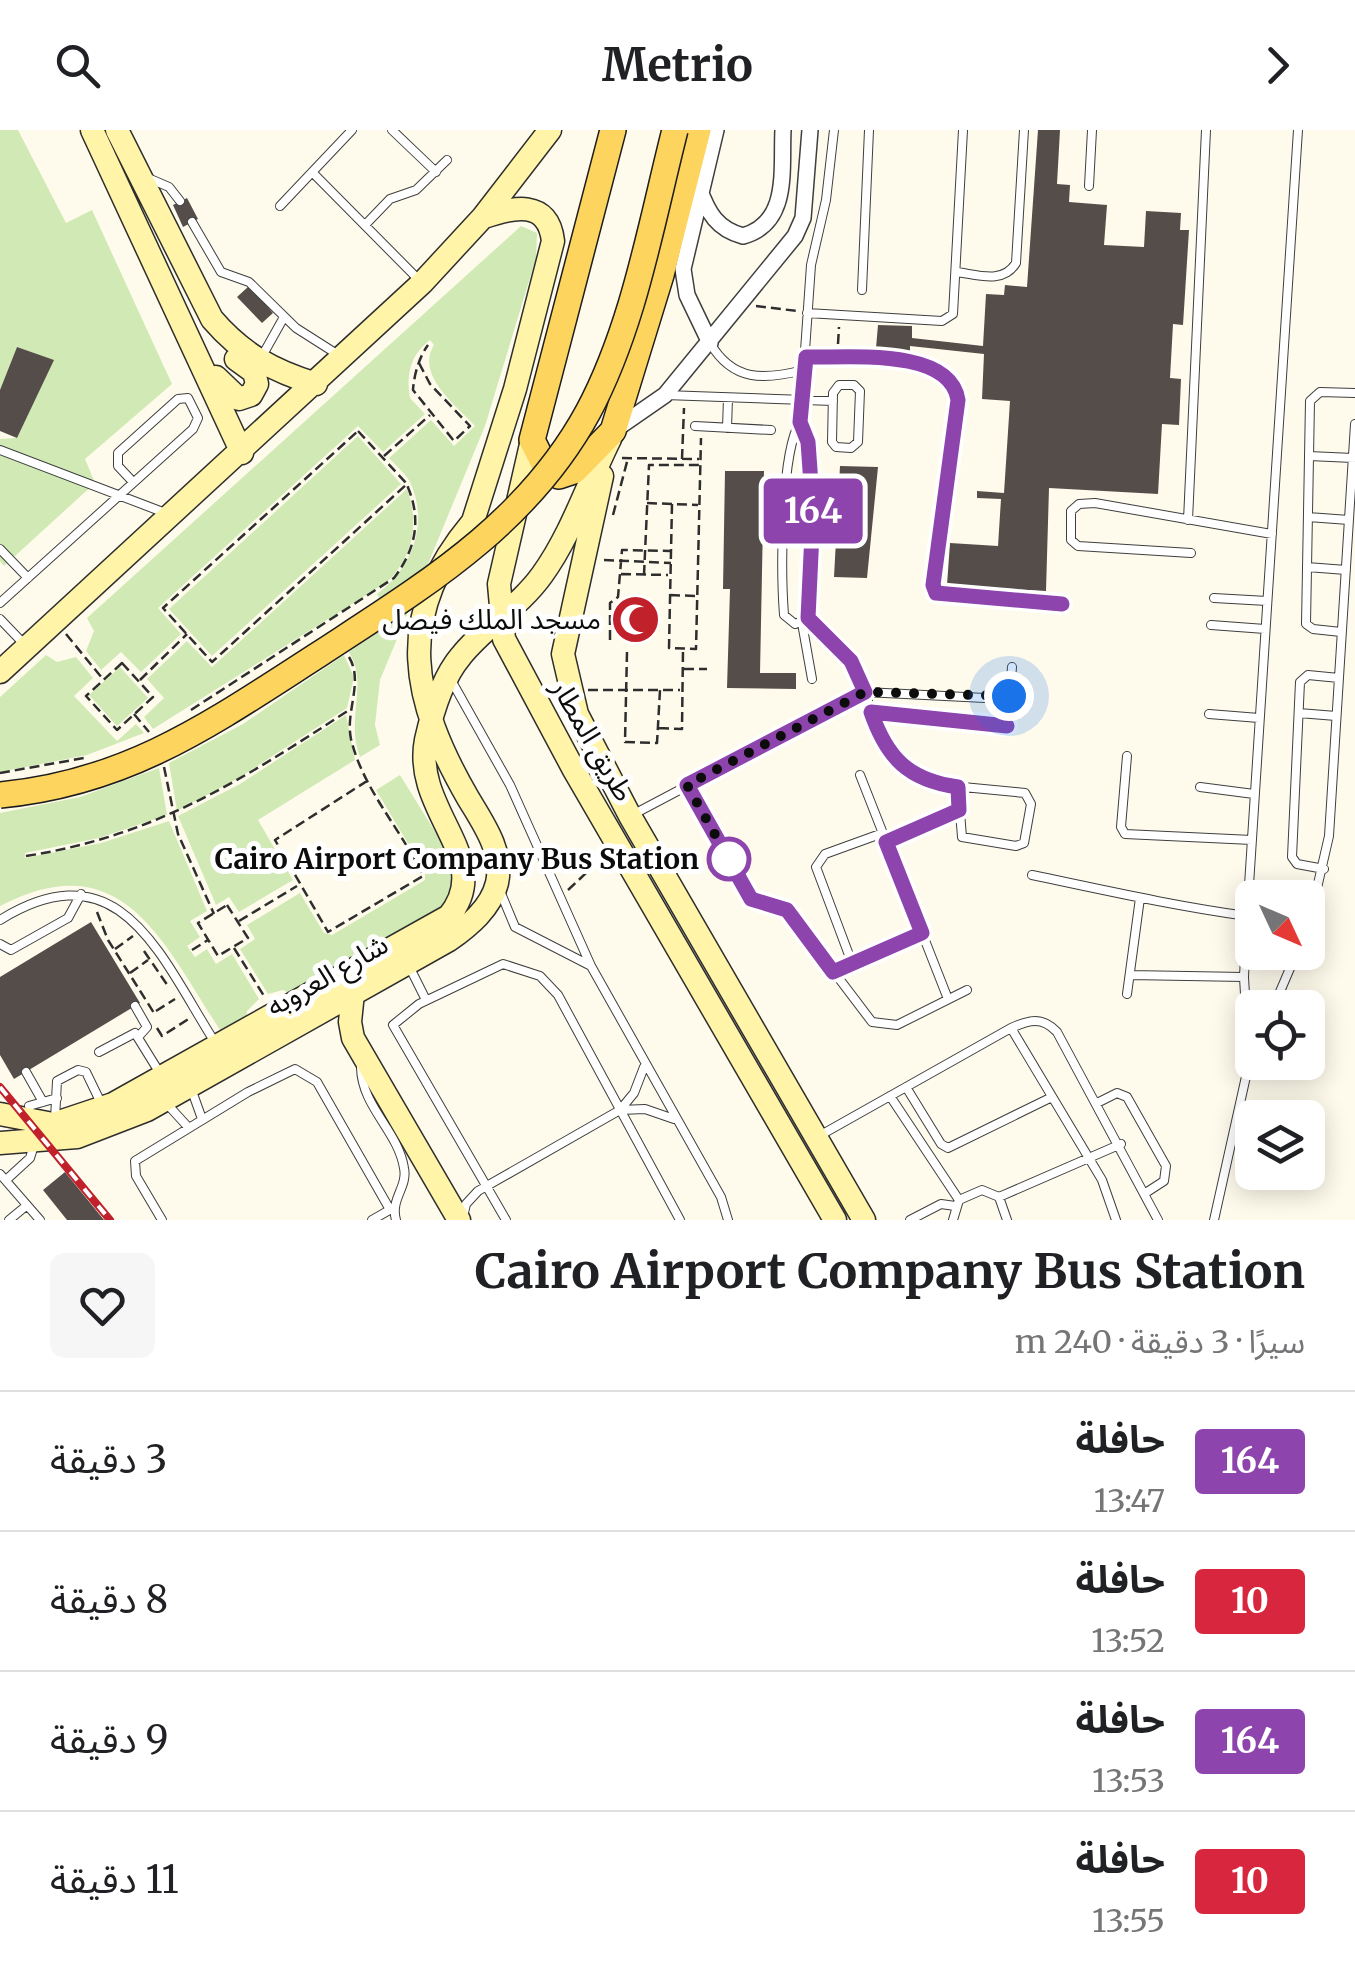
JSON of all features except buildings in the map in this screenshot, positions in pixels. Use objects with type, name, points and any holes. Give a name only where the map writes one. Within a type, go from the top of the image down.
[{"type":"main road","points":[[92,130],[242,453]]},
{"type":"main road","points":[[117,130],[224,348],[254,372],[255,390],[245,398],[233,396],[198,355]]},
{"type":"main road","points":[[0,672],[422,283],[482,217],[550,130]]},
{"type":"main road","name":"طريق المطار","points":[[614,130],[502,564],[500,622],[512,658],[582,784],[627,835],[860,1213]]},
{"type":"main road","points":[[0,795],[96,778],[177,744],[436,578],[496,531],[569,444],[604,377],[629,306],[675,130]]},
{"type":"main road","name":"طريق المطار","points":[[698,130],[661,275],[613,431],[618,458],[583,556],[563,654],[577,714],[604,770],[627,835],[832,1219]]},
{"type":"main road","points":[[482,217],[512,208],[533,209],[548,222],[553,241],[515,388],[471,524],[440,568],[422,616],[419,685],[430,722],[489,833],[497,882]]},
{"type":"main road","points":[[212,319],[230,341],[259,362],[316,384]]},
{"type":"main road","points":[[532,440],[548,469],[563,476],[613,431]]},
{"type":"main road","name":"شارع العروبه","points":[[0,1143],[86,1134],[163,1091],[214,1041],[276,1016],[449,916],[460,902],[467,877],[435,806],[424,766],[430,722],[449,676],[464,652],[500,622],[552,560],[613,431]]},
{"type":"main road","points":[[582,784],[604,770]]},
{"type":"main road","name":"شارع العروبه","points":[[0,1114],[53,1124],[163,1091],[194,1086],[466,929],[482,912],[497,882]]},
{"type":"main road","points":[[353,993],[350,1022],[362,1056],[461,1220]]},
{"type":"main road","points":[[832,1219],[860,1213]]},
{"type":"street","points":[[710,342],[683,283],[698,188],[716,130]]},
{"type":"street","points":[[698,188],[710,217],[720,226],[743,236],[757,232],[776,212],[783,130]]},
{"type":"street","points":[[613,431],[665,395],[787,249],[802,218],[810,130]]},
{"type":"lane","points":[[280,206],[352,130]]},
{"type":"lane","points":[[392,130],[436,172]]},
{"type":"lane","points":[[805,621],[795,624],[784,615],[788,484],[793,435],[800,422],[803,401],[808,313],[834,130]]},
{"type":"lane","points":[[862,290],[869,130]]},
{"type":"lane","points":[[808,313],[947,319],[956,309],[964,130]]},
{"type":"lane","points":[[957,272],[998,277],[1006,275],[1016,263],[1024,130]]},
{"type":"lane","points":[[1088,186],[1092,130]]},
{"type":"lane","points":[[1188,520],[1206,130]]},
{"type":"lane","points":[[1249,880],[1298,130]]},
{"type":"lane","points":[[364,225],[394,195],[416,190],[448,160]]},
{"type":"lane","points":[[312,172],[422,283]]},
{"type":"lane","points":[[138,174],[169,187],[180,201]]},
{"type":"lane","points":[[192,222],[221,272],[249,282],[284,317],[344,358]]},
{"type":"lane","points":[[183,264],[209,253]]},
{"type":"lane","points":[[259,362],[284,317]]},
{"type":"lane","points":[[710,342],[728,367],[752,378],[804,370]]},
{"type":"lane","points":[[806,357],[923,363],[944,374],[956,392],[933,585],[936,593],[1062,604]]},
{"type":"lane","points":[[839,386],[859,388],[859,438],[854,447],[832,444],[833,402],[839,386]]},
{"type":"lane","points":[[1342,632],[1310,628],[1306,624],[1309,456],[1314,395],[1355,393]]},
{"type":"lane","points":[[665,395],[833,402]]},
{"type":"lane","points":[[0,604],[196,426],[197,415],[188,398],[178,399],[118,454],[118,466],[133,482]]},
{"type":"lane","points":[[727,428],[728,398]]},
{"type":"lane","points":[[800,422],[808,442],[812,485],[805,621],[812,679]]},
{"type":"lane","points":[[1321,880],[1355,424]]},
{"type":"lane","points":[[698,426],[771,430]]},
{"type":"lane","points":[[0,450],[172,516]]},
{"type":"lane","points":[[1309,456],[1353,458]]},
{"type":"lane","points":[[788,484],[812,485]]},
{"type":"lane","points":[[1191,554],[1078,546],[1072,540],[1072,511],[1079,504],[1095,503],[1272,534]]},
{"type":"lane","points":[[1308,517],[1349,520]]},
{"type":"lane","points":[[0,549],[28,578]]},
{"type":"lane","points":[[1307,568],[1346,570]]},
{"type":"lane","points":[[1214,598],[1267,602]]},
{"type":"lane","points":[[0,620],[27,647]]},
{"type":"lane","points":[[805,621],[851,661],[886,750],[900,766],[924,780],[1026,793],[1031,804],[1027,839],[1016,846],[964,839],[958,787]]},
{"type":"lane","points":[[1211,625],[1265,629]]},
{"type":"lane","points":[[627,835],[687,785],[865,692],[1005,699],[1010,693],[1012,668]]},
{"type":"lane","points":[[449,676],[510,784],[591,966],[721,1198],[728,1220]]},
{"type":"lane","points":[[1324,868],[1297,864],[1292,856],[1299,713],[1302,677],[1338,678]]},
{"type":"lane","points":[[871,712],[1007,726]]},
{"type":"lane","points":[[1299,713],[1336,716]]},
{"type":"lane","points":[[1209,714],[1259,718]]},
{"type":"lane","points":[[1127,756],[1121,827],[1125,834],[1252,840]]},
{"type":"lane","points":[[860,775],[948,999]]},
{"type":"lane","points":[[687,785],[751,899],[787,910],[866,1016],[882,1026],[897,1024],[966,990]]},
{"type":"lane","points":[[1200,788],[1254,794]]},
{"type":"lane","points":[[852,963],[817,862],[825,854],[959,810]]},
{"type":"lane","points":[[1032,875],[1235,914]]},
{"type":"lane","points":[[497,882],[515,927],[556,944],[591,966]]},
{"type":"lane","points":[[0,944],[11,950],[68,918],[81,894]]},
{"type":"lane","points":[[0,920],[28,904],[58,895],[81,894],[114,904],[132,916],[214,1041]]},
{"type":"lane","points":[[58,895],[70,910]]},
{"type":"lane","points":[[1128,994],[1140,898]]},
{"type":"lane","points":[[833,972],[922,933]]},
{"type":"lane","points":[[407,964],[426,1000]]},
{"type":"lane","points":[[506,1220],[394,1030],[400,1016],[426,1000],[494,966],[513,965],[540,976],[558,995],[680,1220]]},
{"type":"lane","points":[[1244,970],[1245,990]]},
{"type":"lane","points":[[1130,975],[1244,978]]},
{"type":"lane","points":[[135,1006],[147,1028],[139,1036]]},
{"type":"lane","points":[[816,1138],[1011,1028],[1035,1019],[1051,1026],[1120,1144],[1158,1220]]},
{"type":"lane","points":[[1011,1028],[1108,1192],[1116,1220]]},
{"type":"lane","points":[[99,1052],[130,1034],[139,1036]]},
{"type":"lane","points":[[139,1036],[163,1091],[188,1128]]},
{"type":"lane","points":[[362,1056],[365,1092],[404,1164],[405,1175],[391,1208],[372,1220]]},
{"type":"lane","points":[[461,1220],[470,1199],[488,1185],[620,1110],[634,1093],[644,1066]]},
{"type":"lane","points":[[162,1220],[134,1164],[202,1119],[276,1076],[296,1069],[317,1082],[396,1220]]},
{"type":"lane","points":[[53,1124],[59,1079],[83,1070],[106,1107]]},
{"type":"lane","points":[[26,1072],[42,1102]]},
{"type":"lane","points":[[1214,1220],[1246,1080]]},
{"type":"lane","points":[[194,1086],[192,1099],[202,1119]]},
{"type":"lane","points":[[906,1087],[941,1144],[948,1148],[1052,1097]]},
{"type":"lane","points":[[1097,1103],[1117,1094],[1127,1098],[1166,1166],[1164,1181],[1146,1192]]},
{"type":"lane","points":[[890,1096],[957,1203],[953,1220]]},
{"type":"lane","points":[[29,1106],[57,1098]]},
{"type":"lane","points":[[620,1110],[645,1109],[676,1120]]},
{"type":"lane","points":[[33,1141],[30,1158],[3,1177],[40,1220]]},
{"type":"lane","points":[[910,1220],[982,1190],[999,1197],[1120,1144]]},
{"type":"lane","points":[[999,1197],[1007,1220]]},
{"type":"lane","points":[[10,1220],[26,1206]]},
{"type":"path","points":[[746,301],[757,307],[808,313]]},
{"type":"path","points":[[838,358],[840,316]]},
{"type":"path","points":[[419,363],[430,384],[470,426],[454,440],[413,390],[419,363],[428,345]]},
{"type":"path","points":[[682,459],[684,396]]},
{"type":"path","points":[[382,458],[430,414]]},
{"type":"path","points":[[672,504],[669,648],[696,649],[701,462],[698,426]]},
{"type":"path","points":[[189,712],[394,578],[408,557],[415,533],[415,508],[406,484],[358,431],[163,608],[212,662],[406,484]]},
{"type":"path","points":[[610,526],[618,458],[701,462]]},
{"type":"path","points":[[644,574],[649,464],[701,462]]},
{"type":"path","points":[[647,503],[700,505]]},
{"type":"path","points":[[610,640],[610,603],[618,597],[622,550],[671,551]]},
{"type":"path","points":[[583,556],[621,562],[671,562]]},
{"type":"path","points":[[620,574],[670,575]]},
{"type":"path","points":[[670,595],[697,596]]},
{"type":"path","points":[[55,622],[104,679]]},
{"type":"path","points":[[139,681],[187,634]]},
{"type":"path","points":[[658,728],[682,729],[683,648]]},
{"type":"path","points":[[345,652],[357,677],[349,710],[350,735],[367,781],[422,879],[331,932],[324,928],[275,844],[276,837],[367,781]]},
{"type":"path","points":[[627,652],[626,742],[657,743],[660,690]]},
{"type":"path","points":[[122,663],[153,696],[117,730],[86,696],[104,679],[122,663]]},
{"type":"path","points":[[683,668],[707,668]]},
{"type":"path","points":[[584,676],[590,700]]},
{"type":"path","points":[[587,690],[683,690]]},
{"type":"path","points":[[26,856],[100,841],[172,816],[238,782],[349,710]]},
{"type":"path","points":[[134,714],[149,733]]},
{"type":"path","points":[[141,737],[164,726]]},
{"type":"path","points":[[0,774],[88,757]]},
{"type":"path","points":[[164,764],[172,816],[214,914]]},
{"type":"path","points":[[560,897],[627,835]]},
{"type":"path","points":[[238,922],[299,885]]},
{"type":"path","points":[[227,905],[248,938],[218,956],[198,923],[214,914],[227,905]]},
{"type":"path","points":[[104,914],[97,912],[114,950],[154,1013]]},
{"type":"path","points":[[128,930],[204,1039],[214,1041]]},
{"type":"path","points":[[114,950],[134,936]]},
{"type":"path","points":[[192,950],[208,939]]},
{"type":"path","points":[[234,946],[276,1016]]},
{"type":"path","points":[[129,974],[150,959]]},
{"type":"path","points":[[176,998],[150,1016],[162,1036],[190,1018]]},
{"type":"green space","points":[[0,130],[18,130],[66,223],[92,210],[172,384],[85,459],[95,483],[4,566],[0,561],[0,439],[17,438],[53,360],[17,347],[0,390]]},
{"type":"green space","points":[[521,226],[537,233],[536,258],[485,426],[380,680],[375,725],[380,745],[360,757],[355,729],[357,676],[349,652],[392,622],[377,594],[400,571],[414,543],[416,497],[410,482],[389,458],[431,420],[454,446],[475,426],[434,378],[430,356],[434,345],[430,340],[414,359],[409,381],[410,398],[425,414],[383,452],[358,426],[158,608],[181,634],[141,672],[121,652],[101,670],[86,651],[94,631],[87,618]]},
{"type":"green space","points":[[358,436],[401,484],[212,656],[169,609]]},
{"type":"green space","points":[[407,489],[413,514],[412,539],[403,562],[387,582],[153,729],[144,717],[164,698],[147,679],[187,641],[212,667]]},
{"type":"green space","points":[[46,655],[57,662],[76,657],[93,678],[74,696],[117,741],[136,724],[144,733],[87,755],[0,772],[0,697]]},
{"type":"green space","points":[[344,655],[354,677],[347,708],[237,779],[177,811],[169,763],[243,724]]},
{"type":"green space","points":[[120,667],[148,698],[117,726],[89,695]]},
{"type":"green space","points":[[346,715],[355,760],[258,820],[293,880],[239,912],[229,897],[216,905],[178,816],[240,784]]},
{"type":"green space","points":[[159,768],[167,815],[99,838],[25,853],[25,858],[101,843],[169,821],[207,911],[190,921],[200,937],[187,946],[195,957],[207,949],[216,964],[232,954],[259,999],[247,1011],[246,1021],[222,1033],[159,937],[136,912],[109,894],[79,886],[43,889],[0,906],[0,813],[80,797]]},
{"type":"green space","points":[[400,775],[450,856],[455,879],[443,909],[293,995],[283,990],[268,994],[240,949],[255,939],[247,925],[300,893],[324,933],[332,935],[425,880],[425,872],[376,790]]},
{"type":"railway","points":[[0,1087],[110,1220]]},
{"type":"bus line","name":"164","points":[[1007,726],[871,712],[892,758],[924,780],[958,787],[959,810],[886,842],[922,933],[833,972],[787,910],[779,905],[754,903],[687,785],[865,692],[851,661],[808,618],[813,512],[808,442],[800,422],[806,357],[923,363],[944,374],[952,382],[958,400],[933,585],[936,593],[1062,604]]},
{"type":"place","name":"مسجد الملك فيصل","points":[[636,619]]},
{"type":"place","name":"Cairo Airport Company Bus Station","points":[[729,859]]},
{"type":"route","points":[[729,859],[735,870],[687,785],[865,692],[882,689],[1005,699],[1009,696]]}]
